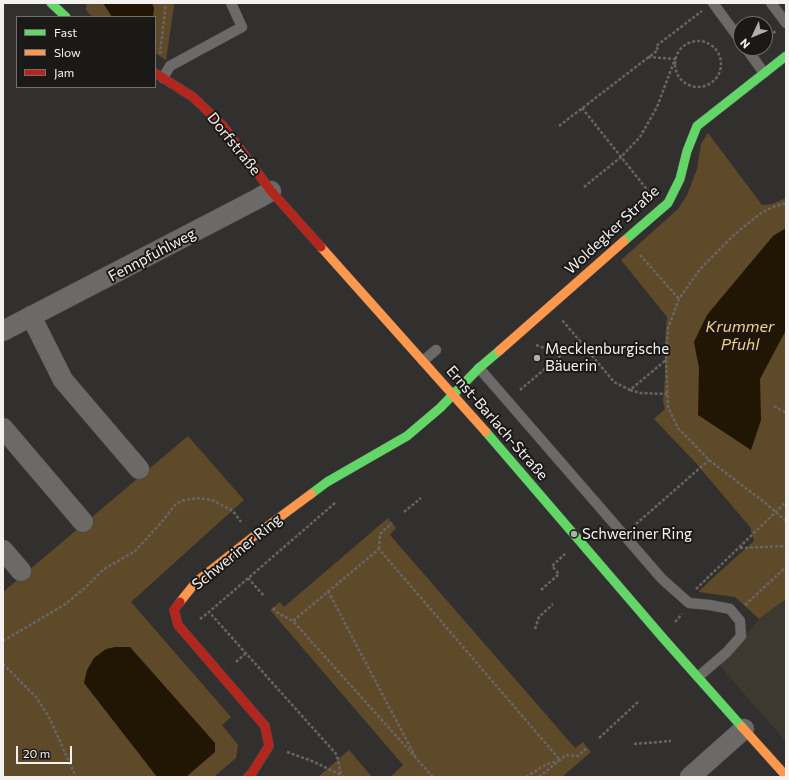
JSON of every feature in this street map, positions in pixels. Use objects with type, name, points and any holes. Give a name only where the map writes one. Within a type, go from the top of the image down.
[{"type":"street","name":"Woldegker Straße","points":[[454,395],[479,368],[668,203],[680,178],[687,151],[697,126],[786,56]]},
{"type":"street","name":"Dorfstraße","points":[[159,76],[193,96],[224,126],[270,191]]},
{"type":"street","name":"Fennpfuhlweg","points":[[5,324],[31,316],[270,191]]},
{"type":"street","name":"Ernst-Barlach-Straße","points":[[270,191],[454,395],[698,677],[786,776]]},
{"type":"street","points":[[31,316],[63,380],[139,469]]},
{"type":"street","name":"Schweriner Ring","points":[[269,746],[265,726],[178,625],[174,610],[196,582],[253,537],[327,482],[407,436],[454,395]]},
{"type":"street","points":[[3,428],[83,522]]},
{"type":"street","points":[[3,550],[21,571]]},
{"type":"street","points":[[690,777],[744,729]]},
{"type":"street","points":[[248,777],[269,746]]},
{"type":"lane","points":[[159,76],[170,66],[242,27],[231,3]]},
{"type":"lane","points":[[771,3],[786,23]]},
{"type":"lane","points":[[709,5],[733,32]]},
{"type":"lane","points":[[752,56],[764,73]]},
{"type":"lane","points":[[423,362],[436,350]]},
{"type":"lane","name":"Ernst-Barlach-Straße","points":[[479,368],[662,579],[689,603]]},
{"type":"lane","points":[[689,603],[710,604],[730,609],[740,621],[741,636],[727,652],[698,677]]},
{"type":"path","points":[[160,60],[166,3]]},
{"type":"path","points":[[559,126],[658,50],[656,46],[709,5]]},
{"type":"path","points":[[584,187],[621,157],[640,137],[657,107],[675,59],[682,46],[696,41],[710,44],[720,55],[721,70],[714,82],[700,88],[686,84],[676,74],[675,59]]},
{"type":"path","points":[[648,57],[675,59]]},
{"type":"path","points":[[582,108],[649,192]]},
{"type":"path","points":[[786,203],[773,206],[761,213],[735,234],[701,268],[679,299],[668,328],[666,360],[668,407],[678,428],[710,460],[777,512],[786,521]]},
{"type":"path","points":[[635,249],[679,299]]},
{"type":"path","points":[[562,319],[614,382],[640,393],[667,394]]},
{"type":"path","points":[[520,390],[580,340]]},
{"type":"path","points":[[533,344],[562,355]]},
{"type":"path","points":[[630,390],[666,360]]},
{"type":"path","points":[[774,406],[786,413]]},
{"type":"path","points":[[636,524],[710,460]]},
{"type":"path","points":[[3,641],[64,605],[85,588],[104,569],[134,552],[161,523],[175,505],[181,501],[198,498],[212,500],[233,511],[253,537]]},
{"type":"path","points":[[404,512],[421,498]]},
{"type":"path","points":[[675,622],[686,610],[694,591],[786,502]]},
{"type":"path","points":[[336,503],[209,612],[338,755],[342,776]]},
{"type":"path","points":[[392,523],[380,534],[379,548],[560,760]]},
{"type":"path","points":[[740,548],[786,546]]},
{"type":"path","points":[[293,621],[379,548]]},
{"type":"path","points":[[541,590],[559,574],[552,566],[565,554]]},
{"type":"path","points":[[734,615],[786,567]]},
{"type":"path","points":[[248,578],[264,596]]},
{"type":"path","points":[[328,591],[418,762]]},
{"type":"path","points":[[535,630],[539,617],[554,604]]},
{"type":"path","points":[[273,608],[278,613],[293,621],[433,777]]},
{"type":"path","points":[[3,664],[36,697],[45,710],[76,777]]},
{"type":"path","points":[[599,738],[639,701]]},
{"type":"path","points":[[634,744],[671,741]]},
{"type":"path","points":[[269,746],[312,760],[342,776]]},
{"type":"path","points":[[539,777],[566,754],[578,756],[587,748]]},
{"type":"path","points":[[526,777],[545,765],[560,760]]},
{"type":"shaded area","points":[[87,3],[173,3],[174,6],[166,60],[156,54],[156,16],[92,16],[86,10]]},
{"type":"shaded area","points":[[708,133],[762,205],[772,204],[786,198],[786,599],[759,619],[735,597],[698,592],[754,541],[750,527],[694,461],[654,419],[665,409],[663,401],[667,317],[621,260],[678,209],[687,195],[697,169],[701,144]]},
{"type":"shaded area","points":[[188,436],[244,500],[131,602],[231,717],[222,725],[238,745],[236,758],[214,777],[3,777],[3,592]]},
{"type":"shaded area","points":[[388,518],[396,528],[390,535],[575,748],[583,742],[591,752],[562,777],[390,777],[403,765],[270,610],[280,602],[284,607]]},
{"type":"shaded area","points":[[786,599],[786,742],[720,666],[759,619]]},
{"type":"shaded area","points":[[349,750],[372,777],[318,777]]},
{"type":"water","points":[[103,3],[152,3],[154,8],[153,16],[111,16]]},
{"type":"water","name":"Krummer Pfuhl","points":[[786,228],[786,330],[760,379],[761,420],[751,450],[698,415],[699,368],[694,342],[707,315],[773,236]]},
{"type":"water","points":[[115,647],[130,647],[215,743],[215,752],[186,777],[157,777],[84,683],[87,670],[94,658],[106,649]]},
{"type":"traffic: fast","points":[[51,3],[65,16]]},
{"type":"traffic: fast","points":[[624,241],[668,203],[680,179],[687,151],[697,126],[786,56]]},
{"type":"traffic: fast","points":[[311,494],[327,482],[407,436],[440,408],[479,368],[499,351]]},
{"type":"traffic: fast","points":[[486,432],[663,638],[742,727]]},
{"type":"traffic: slow","points":[[499,351],[624,241]]},
{"type":"traffic: slow","points":[[321,247],[486,432]]},
{"type":"traffic: slow","points":[[180,602],[196,582],[311,494]]},
{"type":"traffic: slow","points":[[742,727],[786,776]]},
{"type":"traffic: jam","points":[[156,74],[193,97],[223,126],[271,191],[321,247]]},
{"type":"traffic: jam","points":[[180,602],[174,610],[178,625],[265,726],[269,746],[248,777]]},
{"type":"place","name":"Mecklenburgische Bäuerin","points":[[537,358]]},
{"type":"place","name":"Schweriner Ring","points":[[574,534]]}]
